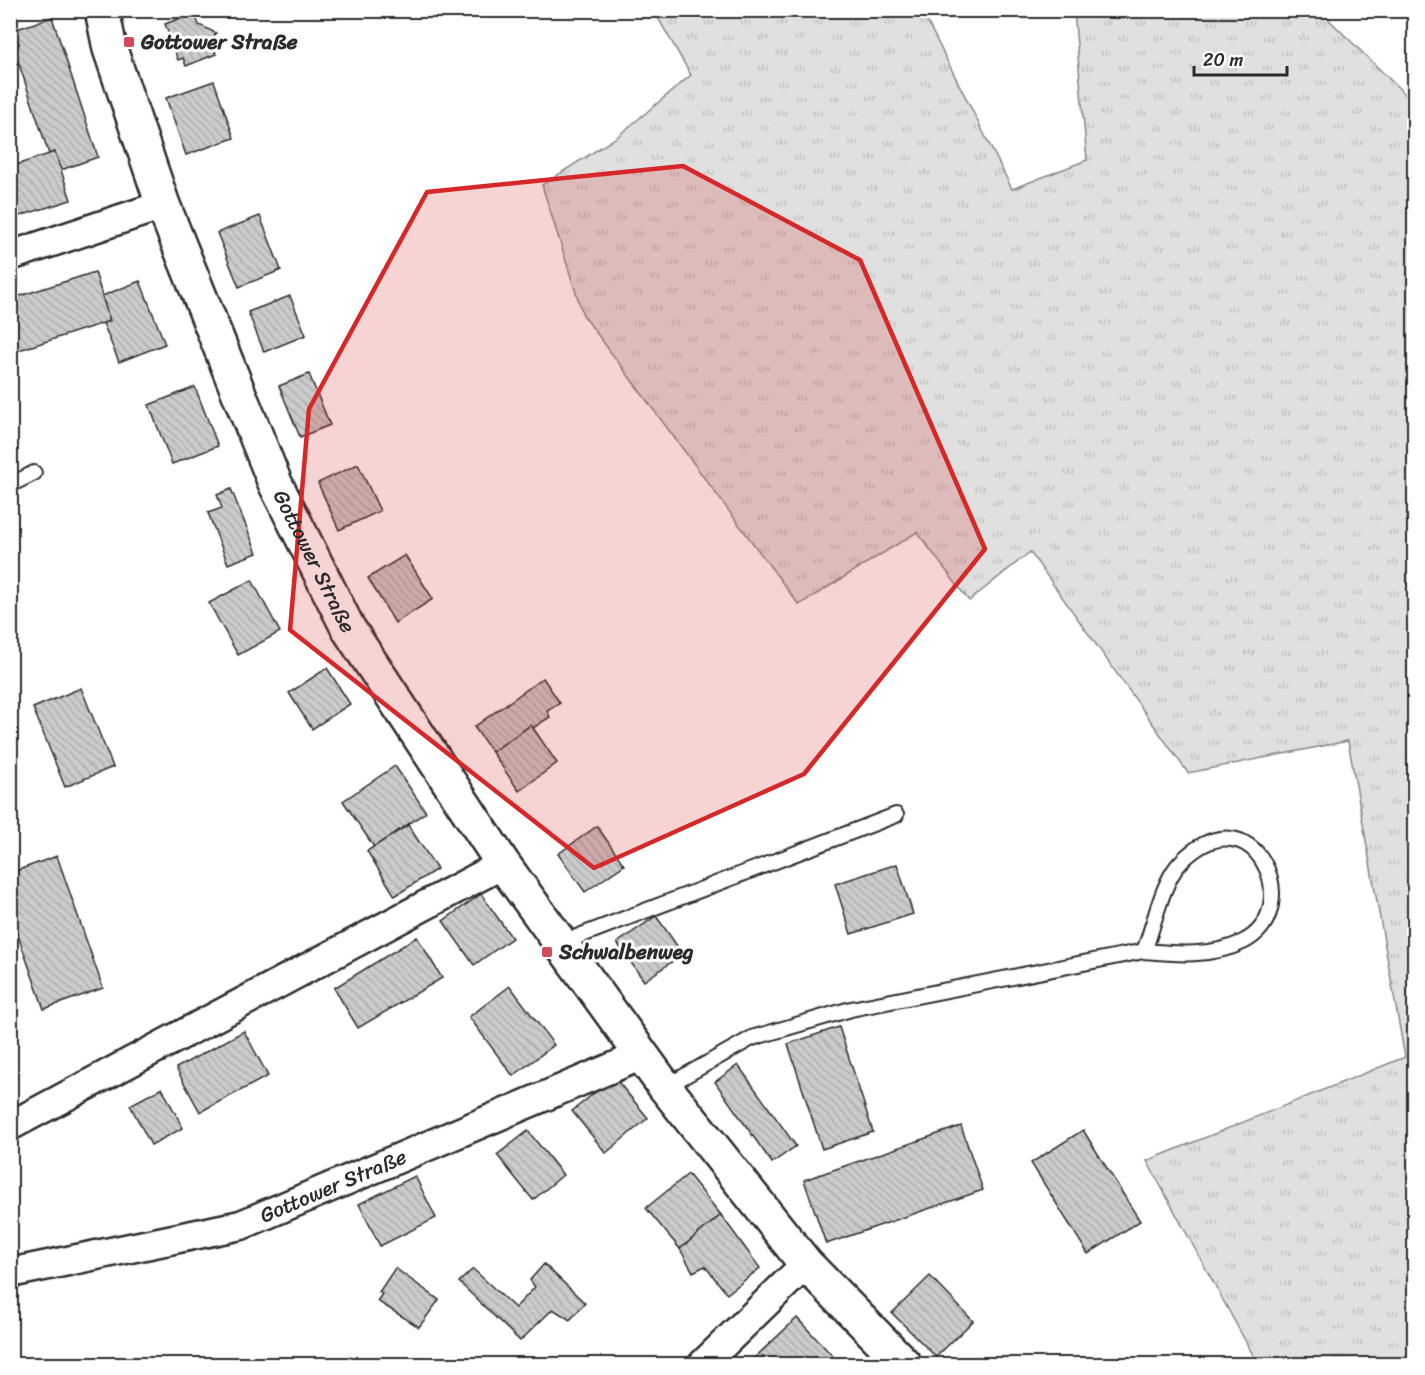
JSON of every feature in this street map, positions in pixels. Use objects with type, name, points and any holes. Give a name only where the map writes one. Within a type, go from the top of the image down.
[{"type":"street","name":"Gottower Straße","points":[[102,10],[110,49],[163,205],[275,483],[348,628],[502,864],[665,1087],[806,1264],[904,1365]]},
{"type":"street","points":[[10,256],[163,205]]},
{"type":"street","points":[[10,1126],[502,864]]},
{"type":"street","name":"Gottower Straße","points":[[10,1272],[241,1225],[642,1055]]},
{"type":"street","points":[[703,1365],[806,1264]]},
{"type":"lane","points":[[10,485],[34,473]]},
{"type":"lane","points":[[561,944],[896,815]]},
{"type":"lane","points":[[665,1087],[752,1038],[851,1009],[1144,951],[1185,954],[1219,951],[1243,942],[1256,934],[1267,920],[1272,898],[1269,874],[1256,849],[1243,840],[1229,838],[1203,845],[1179,863],[1167,886],[1144,951]]},
{"type":"highlighted area","points":[[683,166],[860,260],[985,549],[804,774],[594,868],[290,630],[309,409],[427,192]]},
{"type":"green space","points":[[654,11],[922,11],[1012,189],[1087,160],[1074,11],[1320,11],[1414,103],[1414,1364],[1258,1364],[1147,1161],[1405,1057],[1348,741],[1188,773],[1030,552],[969,601],[917,532],[799,605],[583,315],[542,185],[617,137],[691,75]]},
{"type":"building","points":[[194,13],[199,25],[216,33],[212,41],[216,54],[186,66],[183,58],[178,60],[165,24]]},
{"type":"building","points":[[52,17],[98,157],[61,170],[55,152],[49,154],[13,46],[19,44],[14,30]]},
{"type":"building","points":[[10,18],[19,44],[10,47]]},
{"type":"building","points":[[214,81],[234,138],[186,155],[166,98]]},
{"type":"building","points":[[55,152],[71,200],[10,219],[10,167]]},
{"type":"building","points":[[260,216],[281,270],[239,287],[217,233]]},
{"type":"building","points":[[95,272],[110,321],[10,353],[10,299]]},
{"type":"building","points":[[140,281],[165,344],[119,362],[103,323],[110,321],[102,296]]},
{"type":"building","points":[[290,296],[306,335],[264,352],[248,312]]},
{"type":"building","points":[[309,374],[330,425],[300,437],[279,386]]},
{"type":"building","points":[[195,387],[218,446],[172,464],[149,405]]},
{"type":"building","points":[[358,464],[380,511],[339,530],[318,483]]},
{"type":"building","points":[[231,489],[257,553],[228,564],[208,513],[222,508],[217,495]]},
{"type":"building","points":[[405,555],[433,599],[395,623],[368,578]]},
{"type":"building","points":[[252,580],[280,632],[238,655],[209,603]]},
{"type":"building","points":[[327,668],[350,704],[312,729],[289,693]]},
{"type":"building","points":[[543,678],[560,703],[547,711],[550,717],[533,728],[531,725],[492,752],[474,727]]},
{"type":"building","points":[[81,688],[113,767],[65,787],[33,708]]},
{"type":"building","points":[[531,725],[557,763],[519,791],[492,752]]},
{"type":"building","points":[[395,766],[426,812],[374,847],[343,801]]},
{"type":"building","points":[[408,825],[437,869],[395,896],[367,851]]},
{"type":"building","points":[[597,826],[624,865],[585,892],[558,854]]},
{"type":"building","points":[[57,856],[103,988],[44,1009],[10,913],[10,873]]},
{"type":"building","points":[[897,864],[913,914],[851,934],[835,884]]},
{"type":"building","points":[[481,894],[512,938],[474,965],[443,921]]},
{"type":"building","points":[[656,916],[683,954],[644,981],[617,943]]},
{"type":"building","points":[[417,937],[442,978],[358,1028],[334,988]]},
{"type":"building","points":[[510,986],[554,1045],[513,1076],[469,1017]]},
{"type":"building","points":[[839,1027],[873,1132],[822,1149],[788,1044]]},
{"type":"building","points":[[244,1031],[268,1076],[200,1112],[176,1068]]},
{"type":"building","points":[[738,1065],[796,1146],[772,1163],[715,1082]]},
{"type":"building","points":[[614,1077],[648,1118],[606,1153],[572,1111]]},
{"type":"building","points":[[162,1088],[183,1128],[151,1145],[130,1105]]},
{"type":"building","points":[[961,1126],[983,1190],[826,1244],[804,1180]]},
{"type":"building","points":[[1083,1130],[1140,1221],[1088,1254],[1031,1163]]},
{"type":"building","points":[[528,1131],[563,1175],[533,1200],[497,1155]]},
{"type":"building","points":[[688,1174],[721,1215],[680,1249],[646,1208]]},
{"type":"building","points":[[415,1176],[436,1218],[380,1246],[359,1204]]},
{"type":"building","points":[[721,1215],[760,1268],[727,1294],[705,1266],[693,1272],[680,1249]]},
{"type":"building","points":[[544,1264],[585,1303],[570,1320],[553,1309],[520,1341],[459,1282],[473,1269],[515,1308],[535,1287],[530,1280]]},
{"type":"building","points":[[395,1268],[439,1300],[419,1327],[377,1301],[382,1294],[379,1292]]},
{"type":"building","points":[[930,1276],[973,1321],[936,1357],[892,1313]]},
{"type":"building","points":[[797,1318],[840,1364],[749,1363]]},
{"type":"place","name":"Gottower Straße","points":[[129,42]]},
{"type":"place","name":"Schwalbenweg","points":[[547,952]]}]
